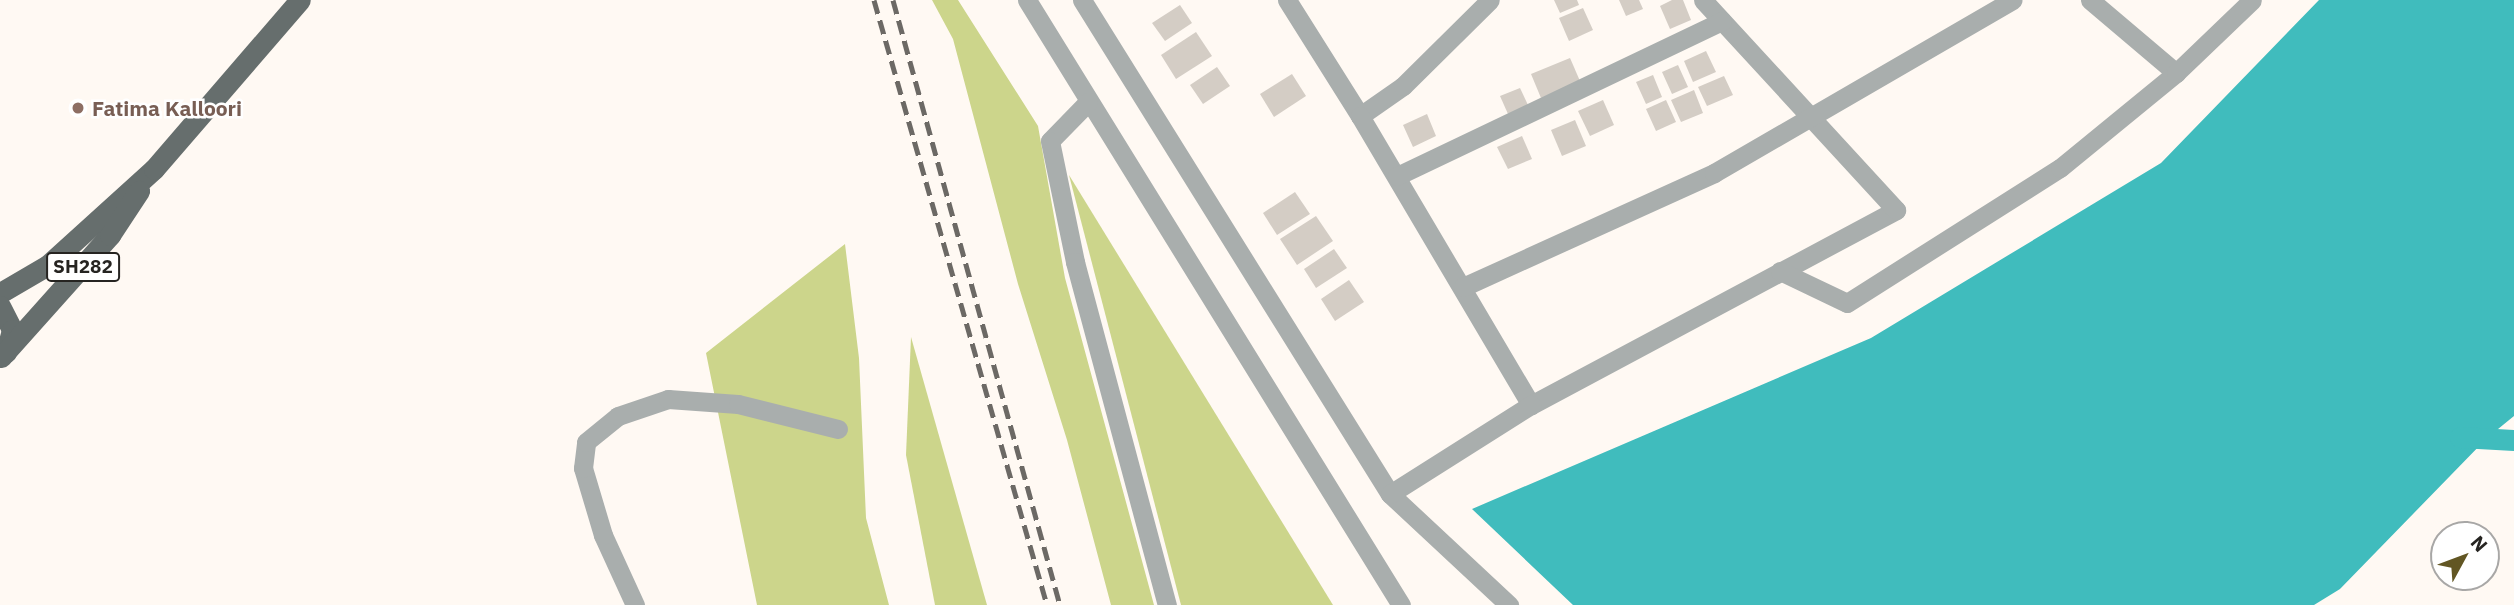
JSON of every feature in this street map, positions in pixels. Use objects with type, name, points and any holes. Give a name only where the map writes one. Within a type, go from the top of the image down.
[{"type":"main road","name":"SH282","points":[[0,293],[48,265],[154,169],[300,0]]},
{"type":"main road","name":"SH282","points":[[1,358],[110,235],[154,169]]},
{"type":"main road","points":[[0,306],[12,330],[1,358]]},
{"type":"street","points":[[1027,0],[1401,605]]},
{"type":"street","points":[[1082,0],[1390,494],[1509,605]]},
{"type":"street","points":[[1287,0],[1397,176],[1531,405]]},
{"type":"street","points":[[1360,116],[1403,86],[1490,0]]},
{"type":"street","points":[[1390,494],[1531,405],[1896,210],[1703,0]]},
{"type":"street","points":[[1463,287],[1714,173],[2012,0]]},
{"type":"street","points":[[2090,0],[2176,73]]},
{"type":"street","points":[[1780,271],[1847,303],[2060,168],[2176,73],[2252,0]]},
{"type":"street","points":[[1397,176],[1722,21]]},
{"type":"street","points":[[1088,102],[1050,141],[1076,262],[1167,605]]},
{"type":"street","points":[[635,605],[603,535],[583,468],[586,442],[618,416],[668,399],[738,404],[838,429]]},
{"type":"green space","points":[[932,0],[958,0],[1038,126],[1065,278],[1154,605],[1111,605],[1067,440],[1018,284],[953,39]]},
{"type":"green space","points":[[1069,175],[1333,605],[1181,605]]},
{"type":"green space","points":[[845,244],[859,358],[866,518],[889,605],[757,605],[706,353]]},
{"type":"green space","points":[[911,337],[987,605],[935,605],[906,455]]},
{"type":"water","points":[[2319,0],[2514,0],[2514,416],[2487,438],[2340,589],[2314,605],[1573,605],[1472,509],[1871,338],[2161,163]]},
{"type":"building","points":[[1554,0],[1577,0],[1579,5],[1560,13]]},
{"type":"building","points":[[1619,0],[1639,0],[1643,9],[1626,16]]},
{"type":"building","points":[[1672,0],[1683,0],[1691,20],[1670,29],[1660,6]]},
{"type":"building","points":[[1180,5],[1192,23],[1165,41],[1152,23]]},
{"type":"building","points":[[1583,8],[1593,30],[1569,41],[1559,18]]},
{"type":"building","points":[[1196,32],[1212,56],[1176,79],[1161,55]]},
{"type":"building","points":[[1706,51],[1716,72],[1693,82],[1684,61]]},
{"type":"building","points":[[1570,58],[1580,81],[1541,98],[1531,74]]},
{"type":"building","points":[[1678,65],[1688,87],[1672,94],[1662,72]]},
{"type":"building","points":[[1217,67],[1230,86],[1203,104],[1190,85]]},
{"type":"building","points":[[1292,74],[1306,96],[1274,117],[1260,94]]},
{"type":"building","points":[[1653,75],[1662,97],[1646,104],[1636,82]]},
{"type":"building","points":[[1724,76],[1733,95],[1707,106],[1698,87]]},
{"type":"building","points":[[1520,88],[1528,105],[1508,114],[1500,96]]},
{"type":"building","points":[[1694,90],[1703,113],[1681,122],[1671,100]]},
{"type":"building","points":[[1603,100],[1614,125],[1590,136],[1578,111]]},
{"type":"building","points":[[1666,100],[1676,122],[1656,131],[1646,109]]},
{"type":"building","points":[[1427,114],[1436,136],[1413,147],[1403,125]]},
{"type":"building","points":[[1575,120],[1586,146],[1562,156],[1551,130]]},
{"type":"building","points":[[1522,136],[1532,159],[1508,169],[1497,147]]},
{"type":"building","points":[[1295,192],[1310,214],[1277,235],[1263,213]]},
{"type":"building","points":[[1316,216],[1333,241],[1297,265],[1280,239]]},
{"type":"building","points":[[1334,249],[1347,268],[1316,288],[1304,269]]},
{"type":"building","points":[[1349,280],[1364,302],[1335,321],[1321,299]]},
{"type":"waterway","points":[[2460,437],[2514,440]]},
{"type":"railway","points":[[874,0],[1047,605]]},
{"type":"railway","points":[[893,0],[1060,605]]},
{"type":"place","name":"Fatima Kalloori","points":[[78,108]]}]
